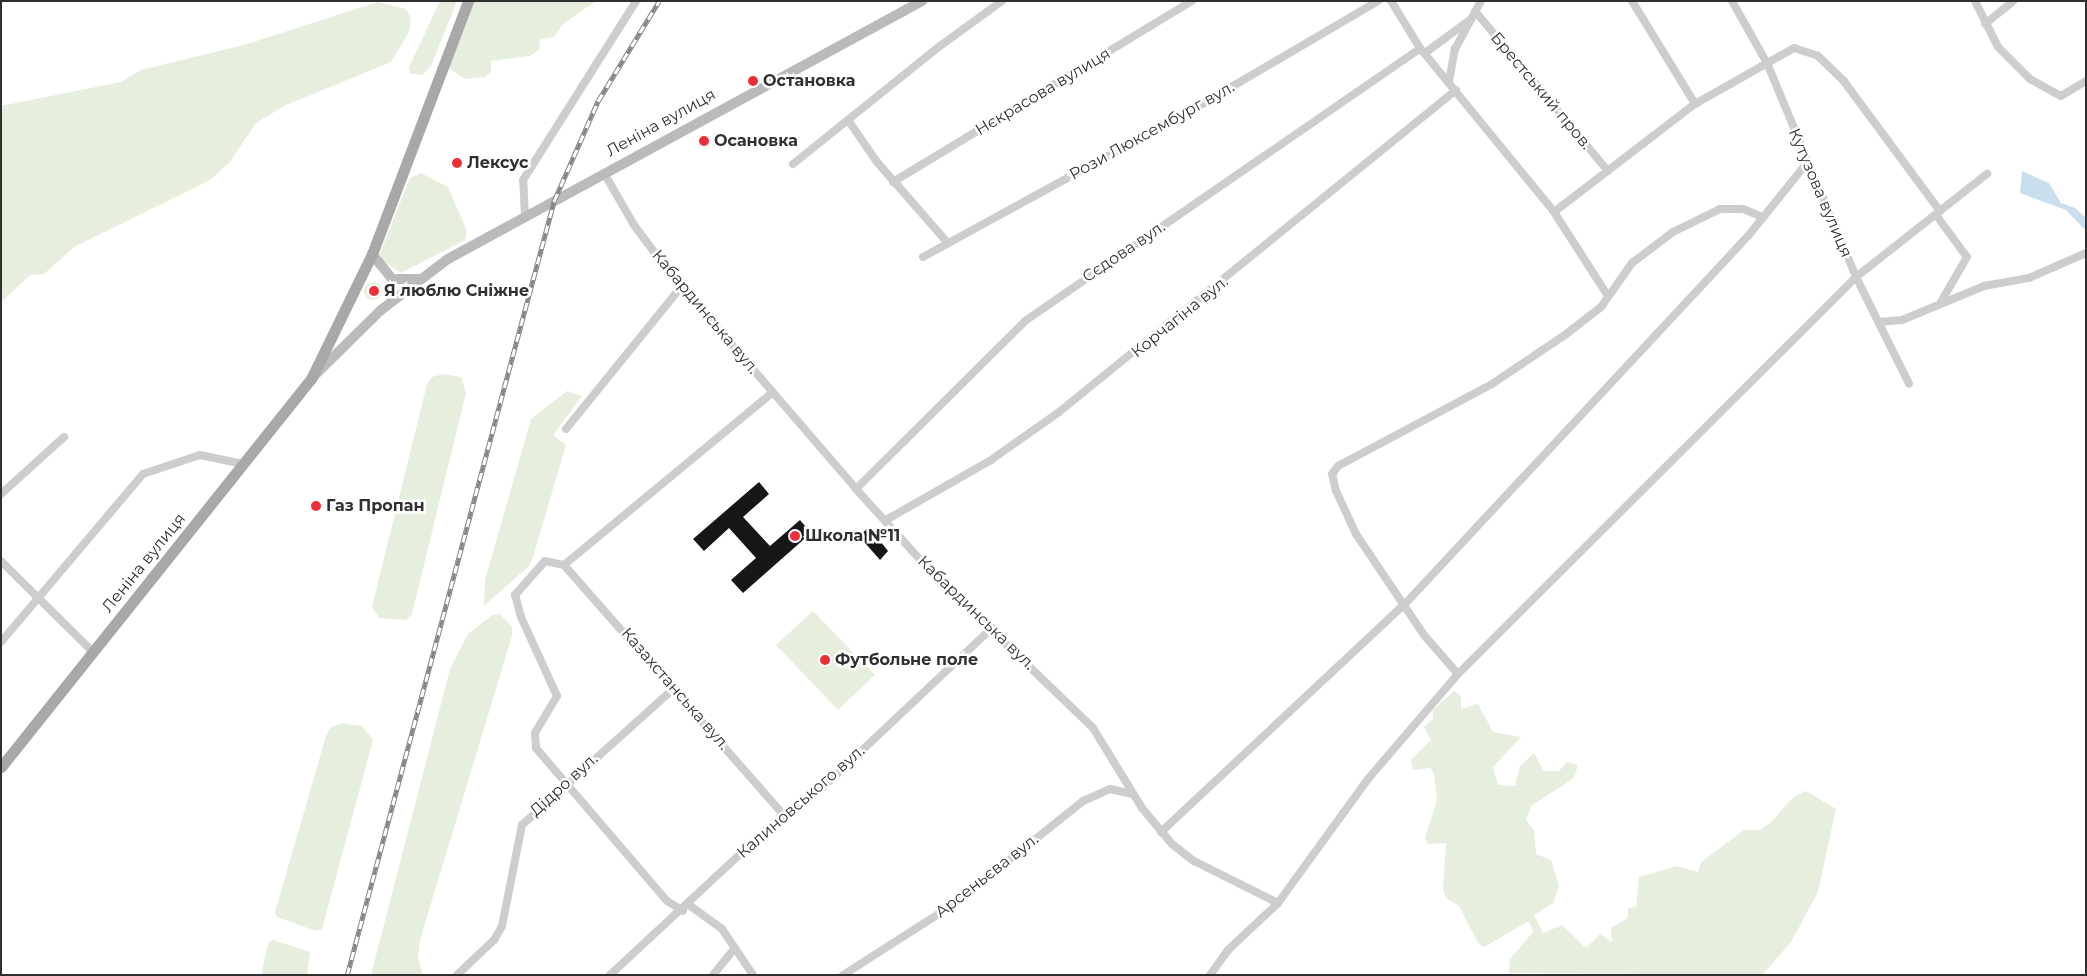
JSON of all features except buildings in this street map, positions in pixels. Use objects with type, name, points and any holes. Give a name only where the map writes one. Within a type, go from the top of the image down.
[{"type":"main road","name":"Леніна вулиця","points":[[312,379],[372,254],[468,1]]},
{"type":"main road","name":"Леніна вулиця","points":[[1,767],[312,379],[350,337],[418,278],[526,215],[922,1]]},
{"type":"main road","points":[[372,254],[392,279],[418,278]]},
{"type":"street","points":[[526,215],[523,180],[636,1]]},
{"type":"street","points":[[793,164],[1002,1]]},
{"type":"street","name":"Нєкрасова вулиця","points":[[893,182],[1192,1]]},
{"type":"street","name":"Рози Люксембург вул.","points":[[923,257],[1211,99],[1378,1]]},
{"type":"street","points":[[1391,1],[1422,51],[1456,90],[1554,212],[1608,296]]},
{"type":"street","points":[[1449,82],[1452,57],[1480,1]]},
{"type":"street","points":[[1632,1],[1695,104]]},
{"type":"street","name":"Кутузова вулиця","points":[[1732,1],[1767,63],[1806,163],[1856,277],[1908,384]]},
{"type":"street","points":[[1975,1],[1984,24],[1998,47],[2030,79],[2061,96],[2086,81]]},
{"type":"street","points":[[1984,24],[2013,1]]},
{"type":"street","name":"Сєдова вул.","points":[[856,489],[1025,321],[1473,15]]},
{"type":"street","name":"Брестський пров.","points":[[1473,15],[1608,171]]},
{"type":"street","points":[[1554,212],[1695,104],[1794,48],[1829,65],[1938,213],[1967,257],[1941,302]]},
{"type":"street","name":"Корчагіна вул.","points":[[886,520],[991,460],[1059,412],[1456,90]]},
{"type":"street","points":[[848,120],[893,182],[948,243]]},
{"type":"street","points":[[1161,832],[1404,605],[1763,217],[1806,163]]},
{"type":"street","name":"Кабардинська вул.","points":[[604,173],[634,225],[682,286],[856,489],[934,575],[992,628],[1093,728],[1132,794],[1161,832],[1183,854],[1278,904]]},
{"type":"street","points":[[1210,975],[1228,950],[1278,904],[1368,779],[1458,674],[1856,277],[1988,174]]},
{"type":"street","points":[[1458,674],[1404,605],[1356,534],[1336,491],[1332,474],[1338,466],[1492,384],[1565,335],[1608,296],[1647,250],[1708,213],[1730,207],[1763,217]]},
{"type":"street","points":[[1879,322],[1902,320],[1941,302],[1984,286],[2029,278],[2086,253]]},
{"type":"street","points":[[566,429],[682,286]]},
{"type":"street","points":[[753,975],[722,929],[686,908],[667,901],[533,741],[557,696],[520,617],[516,595],[545,561],[564,566],[772,393]]},
{"type":"street","points":[[1,494],[64,437]]},
{"type":"street","points":[[1,642],[143,474],[200,456],[243,464]]},
{"type":"street","points":[[1,561],[94,653]]},
{"type":"street","name":"Казахстанська вул.","points":[[564,566],[675,687],[783,814]]},
{"type":"street","name":"Калиновського вул.","points":[[610,975],[686,908],[783,814],[821,789],[992,628]]},
{"type":"street","name":"Дідро вул.","points":[[457,975],[494,940],[502,926],[522,825],[567,782],[675,687]]},
{"type":"street","name":"Арсеньєва вул.","points":[[843,975],[957,902],[1083,801],[1110,788],[1132,794]]},
{"type":"street","points":[[713,975],[735,948]]},
{"type":"green space","points":[[440,1],[457,1],[431,66],[422,75],[410,74],[409,67]]},
{"type":"green space","points":[[473,1],[596,1],[563,24],[554,37],[540,39],[539,50],[530,56],[491,61],[491,72],[485,77],[466,79],[447,68]]},
{"type":"green space","points":[[378,2],[406,9],[411,17],[409,32],[391,62],[284,106],[256,123],[229,163],[210,180],[74,247],[44,274],[30,275],[1,302],[1,106],[121,82],[141,70],[244,45]]},
{"type":"green space","points":[[421,173],[448,187],[467,231],[465,240],[401,273],[378,258],[410,178]]},
{"type":"green space","points":[[373,282],[379,285],[382,291],[379,297],[373,300],[367,297],[364,291],[367,285]]},
{"type":"green space","points":[[443,374],[461,377],[466,393],[412,614],[406,620],[379,618],[372,607],[427,384],[432,377]]},
{"type":"green space","points":[[567,391],[582,396],[553,435],[566,445],[533,557],[529,566],[484,606],[485,580],[531,419]]},
{"type":"green space","name":"Футбольне поле","points":[[813,611],[875,675],[838,710],[776,645]]},
{"type":"green space","points":[[500,614],[512,627],[512,636],[420,940],[418,959],[423,975],[371,975],[450,669],[468,634],[492,615]]},
{"type":"green space","points":[[1454,691],[1461,696],[1461,709],[1478,704],[1493,732],[1521,737],[1493,767],[1498,785],[1515,786],[1520,766],[1534,753],[1544,771],[1559,771],[1567,762],[1578,765],[1574,778],[1531,806],[1526,820],[1534,830],[1536,854],[1551,860],[1559,886],[1553,903],[1534,915],[1543,933],[1562,925],[1586,948],[1600,934],[1612,942],[1611,928],[1628,918],[1628,908],[1636,907],[1639,877],[1677,866],[1698,872],[1701,862],[1744,830],[1760,830],[1771,822],[1793,798],[1806,791],[1836,809],[1818,892],[1791,942],[1762,975],[1509,973],[1510,959],[1533,932],[1529,921],[1484,947],[1478,943],[1459,906],[1447,899],[1443,890],[1446,843],[1428,844],[1425,838],[1437,800],[1434,773],[1430,768],[1413,770],[1411,760],[1431,740],[1424,727],[1433,719],[1433,710]]},
{"type":"green space","points":[[342,723],[362,726],[373,740],[322,929],[316,931],[277,917],[275,912],[326,736],[330,728]]},
{"type":"green space","points":[[273,940],[310,952],[307,975],[261,975],[268,943]]},
{"type":"water","points":[[2022,171],[2049,183],[2061,203],[2075,208],[2086,218],[2086,231],[2066,210],[2020,193]]},
{"type":"railway","points":[[347,975],[554,201],[598,101],[659,1]]},
{"type":"place","name":"Остановка","points":[[753,81]]},
{"type":"place","name":"Осановка","points":[[704,141]]},
{"type":"place","name":"Лексус","points":[[457,163]]},
{"type":"place","name":"Я люблю Сніжне","points":[[374,291]]},
{"type":"place","name":"Газ Пропан","points":[[316,506]]},
{"type":"place","name":"Школа №11","points":[[795,536]]},
{"type":"place","name":"Футбольне поле","points":[[825,660]]}]
